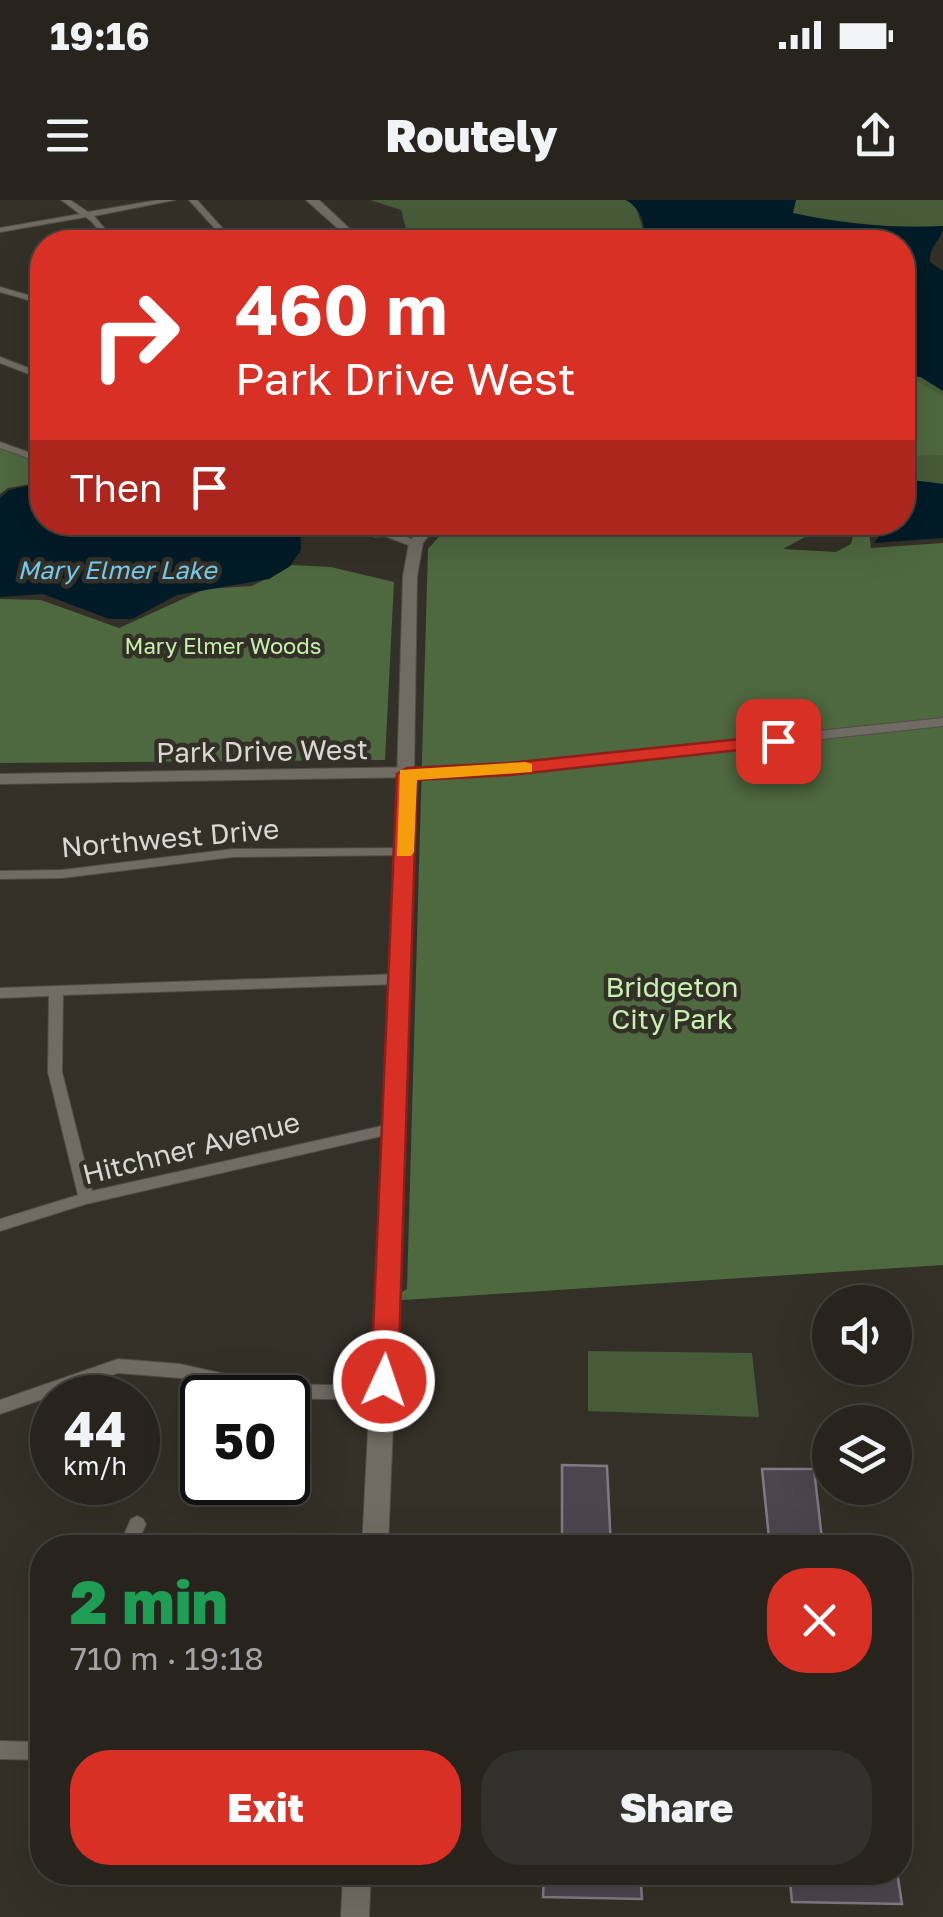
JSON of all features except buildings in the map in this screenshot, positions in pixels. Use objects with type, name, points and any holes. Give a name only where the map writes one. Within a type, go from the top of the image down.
[{"type":"main road","points":[[312,200],[346,230]]},
{"type":"main road","points":[[376,1535],[401,979],[410,576],[424,535]]},
{"type":"main road","points":[[354,1917],[356,1885]]},
{"type":"street","points":[[65,200],[89,214],[102,230]]},
{"type":"street","points":[[0,230],[171,200]]},
{"type":"street","points":[[193,200],[220,230]]},
{"type":"street","points":[[0,289],[30,298]]},
{"type":"street","points":[[0,360],[30,371]]},
{"type":"street","points":[[0,445],[30,456]]},
{"type":"street","name":"Park Drive West","points":[[0,779],[407,774],[574,763],[943,722]]},
{"type":"street","name":"Northwest Drive","points":[[0,875],[62,874],[234,852],[404,852]]},
{"type":"street","points":[[0,994],[401,979]]},
{"type":"street","points":[[56,991],[55,1072],[86,1198]]},
{"type":"street","name":"Hitchner Avenue","points":[[0,1225],[86,1198],[395,1128]]},
{"type":"street","points":[[0,1407],[118,1366],[180,1371],[269,1391],[384,1393]]},
{"type":"street","points":[[132,1535],[138,1524]]},
{"type":"street","points":[[0,1750],[30,1751]]},
{"type":"green space","points":[[370,200],[626,200],[635,205],[643,230],[406,230],[401,210]]},
{"type":"green space","points":[[796,200],[943,200],[943,226],[886,226],[811,217],[792,213]]},
{"type":"green space","points":[[915,376],[943,391],[943,484],[915,480]]},
{"type":"green space","points":[[915,382],[943,396],[943,455],[915,456]]},
{"type":"green space","points":[[0,446],[30,455],[30,484],[8,488],[0,494]]},
{"type":"green space","name":"Bridgeton City Park","points":[[440,535],[805,535],[783,549],[836,552],[851,544],[853,535],[869,535],[871,548],[943,543],[943,1265],[388,1301],[407,1289],[428,549]]},
{"type":"green space","name":"Mary Elmer Woods","points":[[292,565],[331,567],[394,582],[385,760],[0,763],[0,599],[41,600],[119,628],[205,589],[252,586]]},
{"type":"green space","points":[[588,1351],[752,1353],[759,1417],[588,1411]]},
{"type":"water","points":[[626,200],[796,200],[793,213],[812,217],[886,226],[943,226],[930,262],[943,271],[943,391],[915,376],[915,230],[644,230],[637,210]]},
{"type":"water","points":[[915,480],[943,484],[943,538],[874,543],[880,535],[915,535]]},
{"type":"water","name":"Mary Elmer Lake","points":[[30,486],[30,535],[300,535],[301,550],[289,567],[269,579],[177,595],[132,619],[109,619],[43,594],[0,597],[0,498],[9,490]]},
{"type":"slow traffic","points":[[404,852],[407,774],[525,768]]},
{"type":"route","points":[[384,1381],[407,774],[480,772],[778,741]]}]
